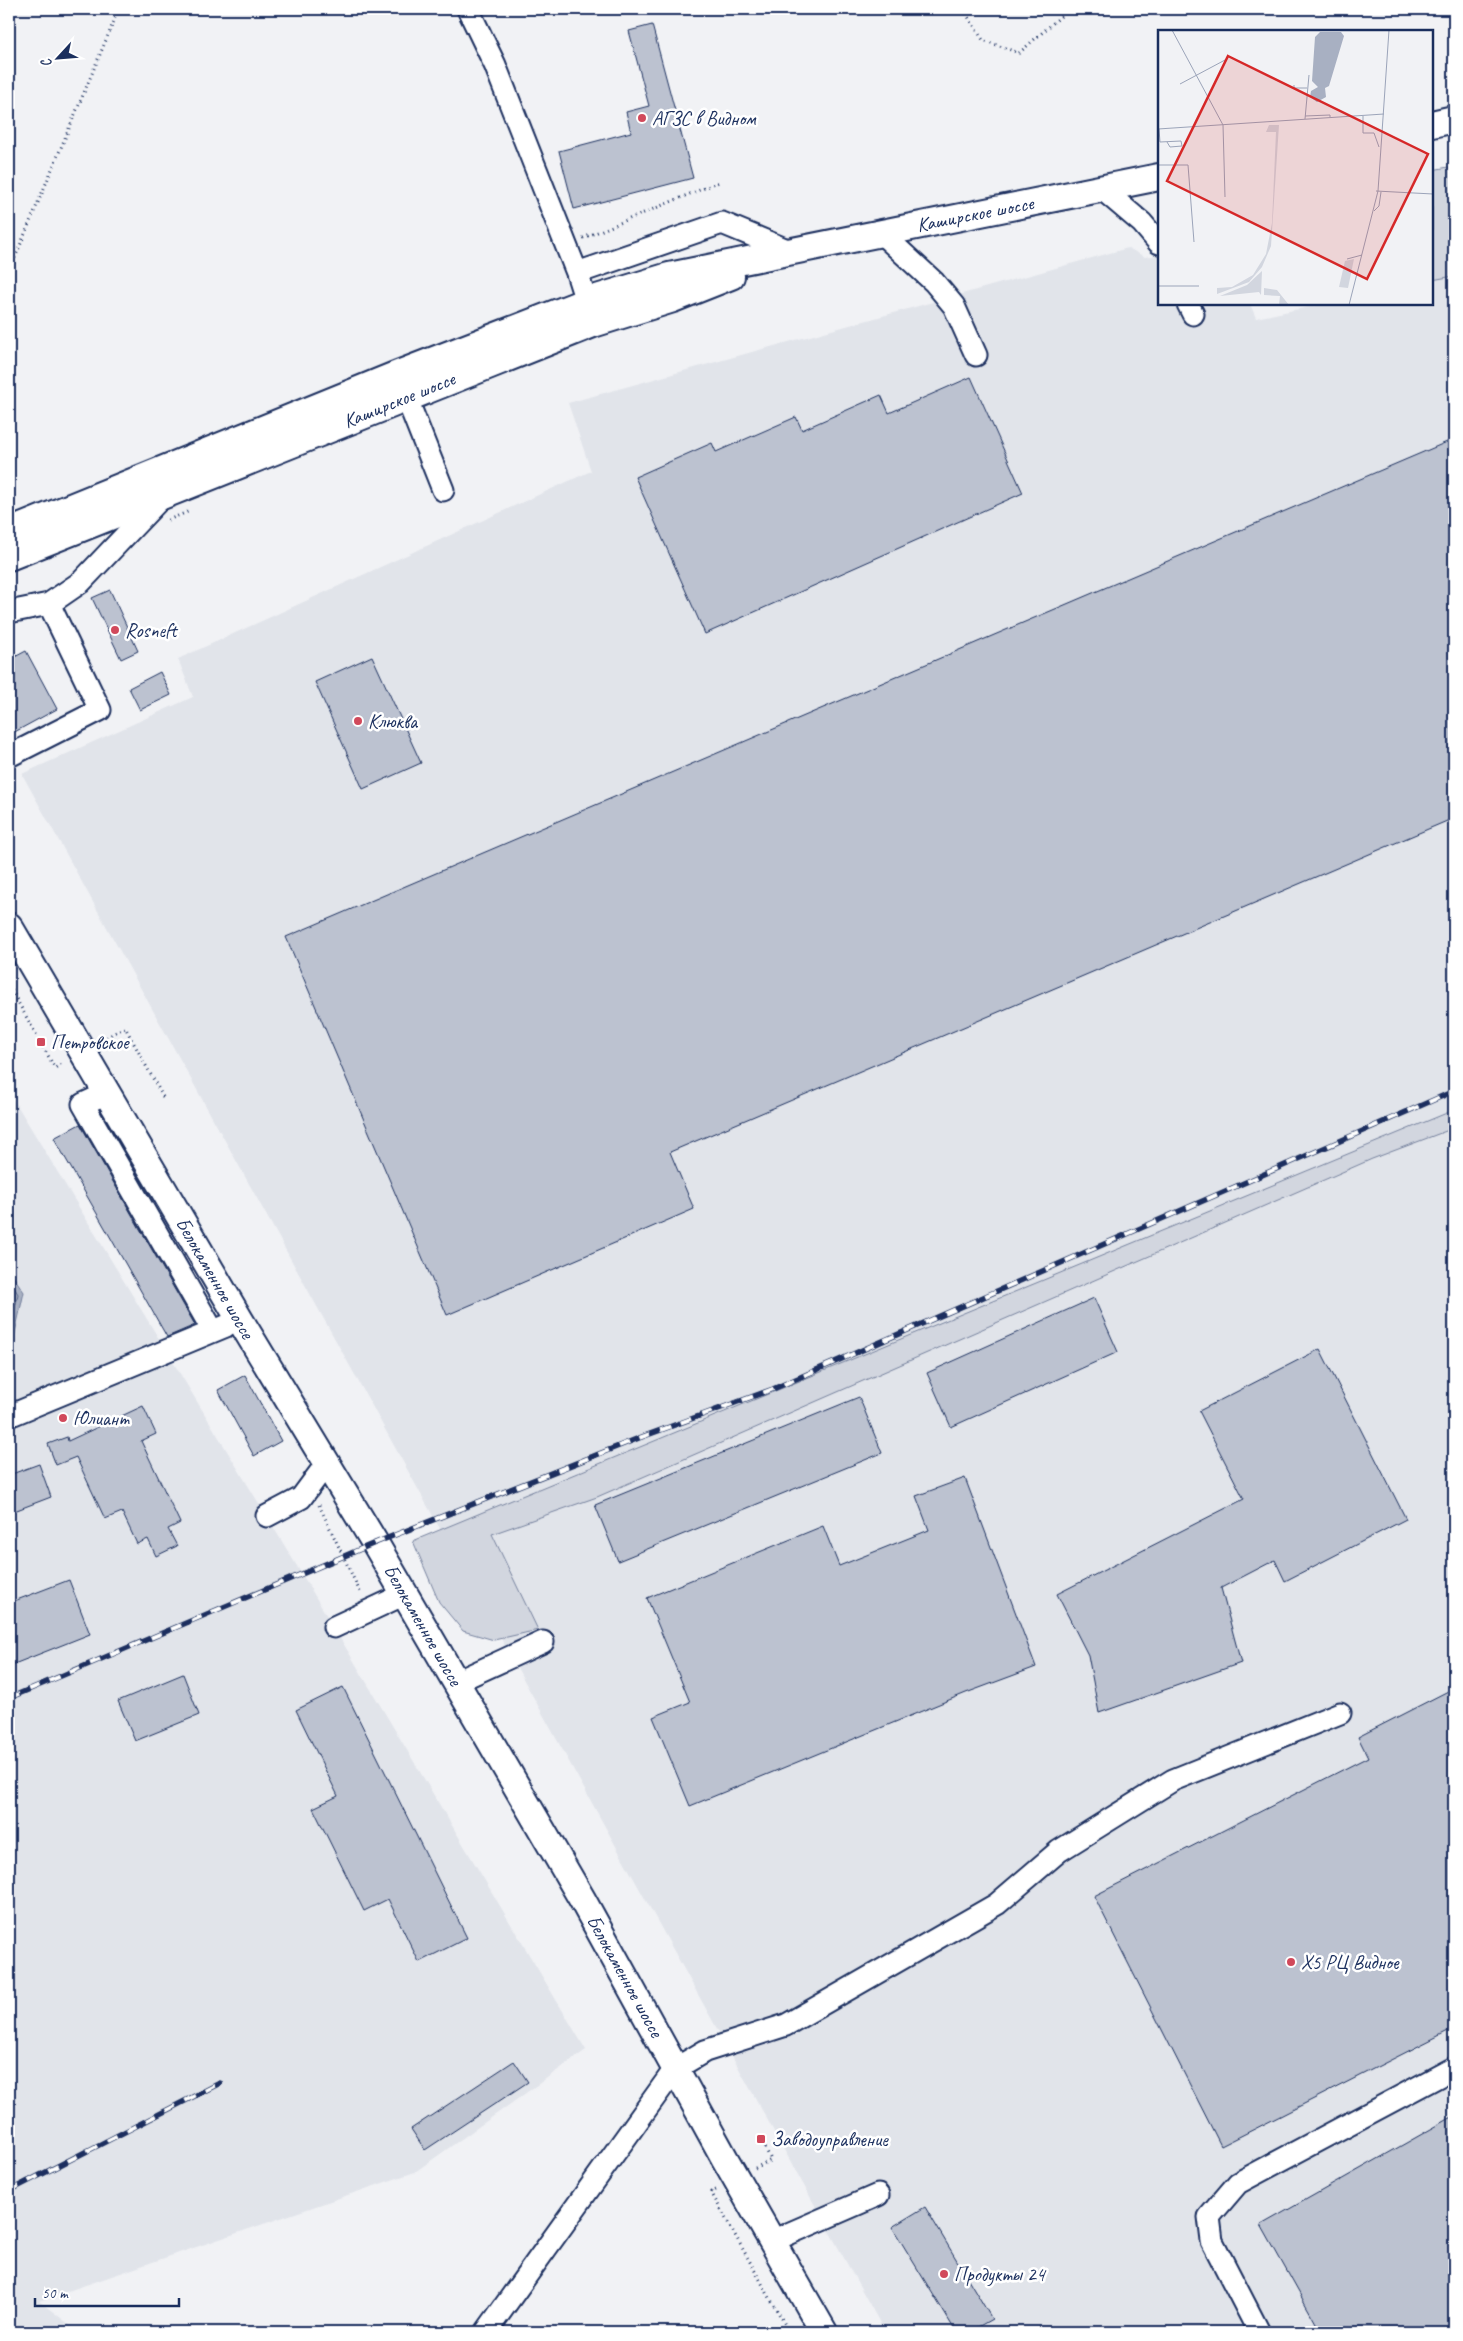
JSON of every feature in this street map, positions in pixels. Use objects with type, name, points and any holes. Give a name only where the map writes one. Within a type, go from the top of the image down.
[{"type":"main road","points":[[1433,124],[1454,119]]},
{"type":"main road","name":"Каширское шоссе","points":[[9,532],[402,386],[590,313],[670,276],[1158,177]]},
{"type":"main road","name":"Каширское шоссе","points":[[9,557],[165,494],[402,386]]},
{"type":"main road","name":"Белокаменное шоссе","points":[[9,926],[578,1890],[824,2332]]},
{"type":"lane","points":[[468,9],[495,65],[577,272],[590,313]]},
{"type":"lane","points":[[1102,189],[1142,223],[1158,242]]},
{"type":"lane","points":[[577,272],[722,223],[792,252]]},
{"type":"lane","points":[[880,232],[934,282],[954,306],[976,355]]},
{"type":"lane","points":[[402,386],[443,490]]},
{"type":"lane","points":[[9,612],[49,604],[81,582],[165,494]]},
{"type":"lane","points":[[9,756],[100,710],[49,604]]},
{"type":"lane","points":[[107,1093],[83,1104],[213,1331]]},
{"type":"lane","points":[[9,1416],[240,1320]]},
{"type":"lane","points":[[267,1516],[301,1498],[327,1463]]},
{"type":"lane","points":[[334,1627],[405,1594]]},
{"type":"lane","points":[[456,1682],[543,1642]]},
{"type":"lane","points":[[486,2332],[676,2069],[705,2051],[786,2025],[988,1909],[1059,1851],[1173,1780],[1340,1713]]},
{"type":"lane","points":[[1259,2332],[1212,2241],[1209,2217],[1238,2183],[1454,2068]]},
{"type":"lane","points":[[772,2241],[878,2195]]},
{"type":"path","points":[[9,272],[119,9]]},
{"type":"path","points":[[963,9],[983,40],[1019,53],[1069,9]]},
{"type":"path","points":[[566,245],[719,182]]},
{"type":"path","points":[[310,1486],[369,1610]]},
{"type":"path","points":[[738,2240],[789,2332]]},
{"type":"shaded area","points":[[1454,166],[1454,276],[1433,280],[1433,170]]},
{"type":"shaded area","points":[[1128,248],[1145,257],[1158,255],[1158,305],[1250,305],[1256,318],[1318,305],[1433,305],[1433,280],[1454,276],[1454,2332],[885,2332],[22,774],[193,697],[178,659],[591,471],[568,403]]},
{"type":"shaded area","points":[[9,1092],[306,1581],[586,2050],[415,2172],[39,2301],[79,2332],[9,2332]]},
{"type":"shaded area","points":[[1454,1110],[1454,1128],[1372,1159],[597,1497],[492,1534],[538,1630],[494,1640],[463,1631],[439,1602],[413,1541]]},
{"type":"water","points":[[9,1270],[24,1292],[9,1360]]},
{"type":"building","points":[[652,25],[693,178],[574,209],[559,151],[631,132],[626,112],[649,106],[629,31]]},
{"type":"building","points":[[971,377],[1023,493],[705,634],[635,477],[712,443],[716,452],[796,417],[802,430],[881,395],[889,413]]},
{"type":"building","points":[[1454,439],[1454,818],[670,1152],[694,1209],[447,1315],[286,937]]},
{"type":"building","points":[[110,590],[138,651],[121,659],[92,598]]},
{"type":"building","points":[[26,651],[57,709],[9,735],[9,660]]},
{"type":"building","points":[[372,656],[421,763],[363,789],[315,682]]},
{"type":"building","points":[[160,672],[171,695],[140,710],[129,688]]},
{"type":"building","points":[[80,1124],[195,1325],[167,1337],[54,1138]]},
{"type":"building","points":[[1094,1298],[1118,1352],[951,1427],[927,1373]]},
{"type":"building","points":[[1320,1349],[1406,1519],[1285,1581],[1275,1560],[1221,1588],[1241,1663],[1099,1713],[1088,1655],[1057,1594],[1244,1499],[1199,1411]]},
{"type":"building","points":[[245,1375],[281,1441],[254,1456],[218,1390]]},
{"type":"building","points":[[859,1397],[882,1453],[618,1561],[595,1505]]},
{"type":"building","points":[[143,1406],[156,1434],[141,1441],[180,1523],[168,1529],[177,1546],[156,1556],[148,1539],[137,1544],[122,1512],[105,1519],[76,1457],[56,1465],[48,1444],[67,1437],[68,1441]]},
{"type":"building","points":[[39,1464],[51,1497],[9,1513],[9,1475]]},
{"type":"building","points":[[965,1478],[1036,1667],[966,1693],[690,1806],[653,1717],[690,1702],[647,1598],[823,1526],[839,1566],[929,1530],[916,1496]]},
{"type":"building","points":[[69,1580],[90,1634],[9,1666],[9,1603]]},
{"type":"building","points":[[183,1674],[199,1715],[135,1741],[118,1701]]},
{"type":"building","points":[[343,1687],[467,1938],[419,1962],[388,1899],[364,1911],[313,1808],[338,1796],[296,1710]]},
{"type":"building","name":"X5 РЦ Видное","points":[[1454,1688],[1454,2028],[1221,2146],[1094,1896],[1368,1757],[1358,1737]]},
{"type":"building","points":[[514,2061],[528,2082],[425,2150],[411,2129]]},
{"type":"building","points":[[1454,2116],[1454,2332],[1321,2332],[1261,2225]]},
{"type":"building","points":[[925,2207],[992,2319],[969,2332],[956,2332],[892,2227]]},
{"type":"railway","points":[[9,1698],[375,1543],[639,1438],[773,1389],[1454,1091]]},
{"type":"railway","points":[[9,2191],[220,2083]]},
{"type":"place","name":"АГЗС в Видном","points":[[642,118]]},
{"type":"place","name":"Rosneft","points":[[115,630]]},
{"type":"place","name":"Клюква","points":[[358,721]]},
{"type":"place","name":"Петровское","points":[[41,1042]]},
{"type":"place","name":"Юлиант","points":[[63,1418]]},
{"type":"place","name":"X5 РЦ Видное","points":[[1291,1962]]},
{"type":"place","name":"Заводоуправление","points":[[761,2139]]},
{"type":"place","name":"Продукты 24","points":[[944,2274]]}]
